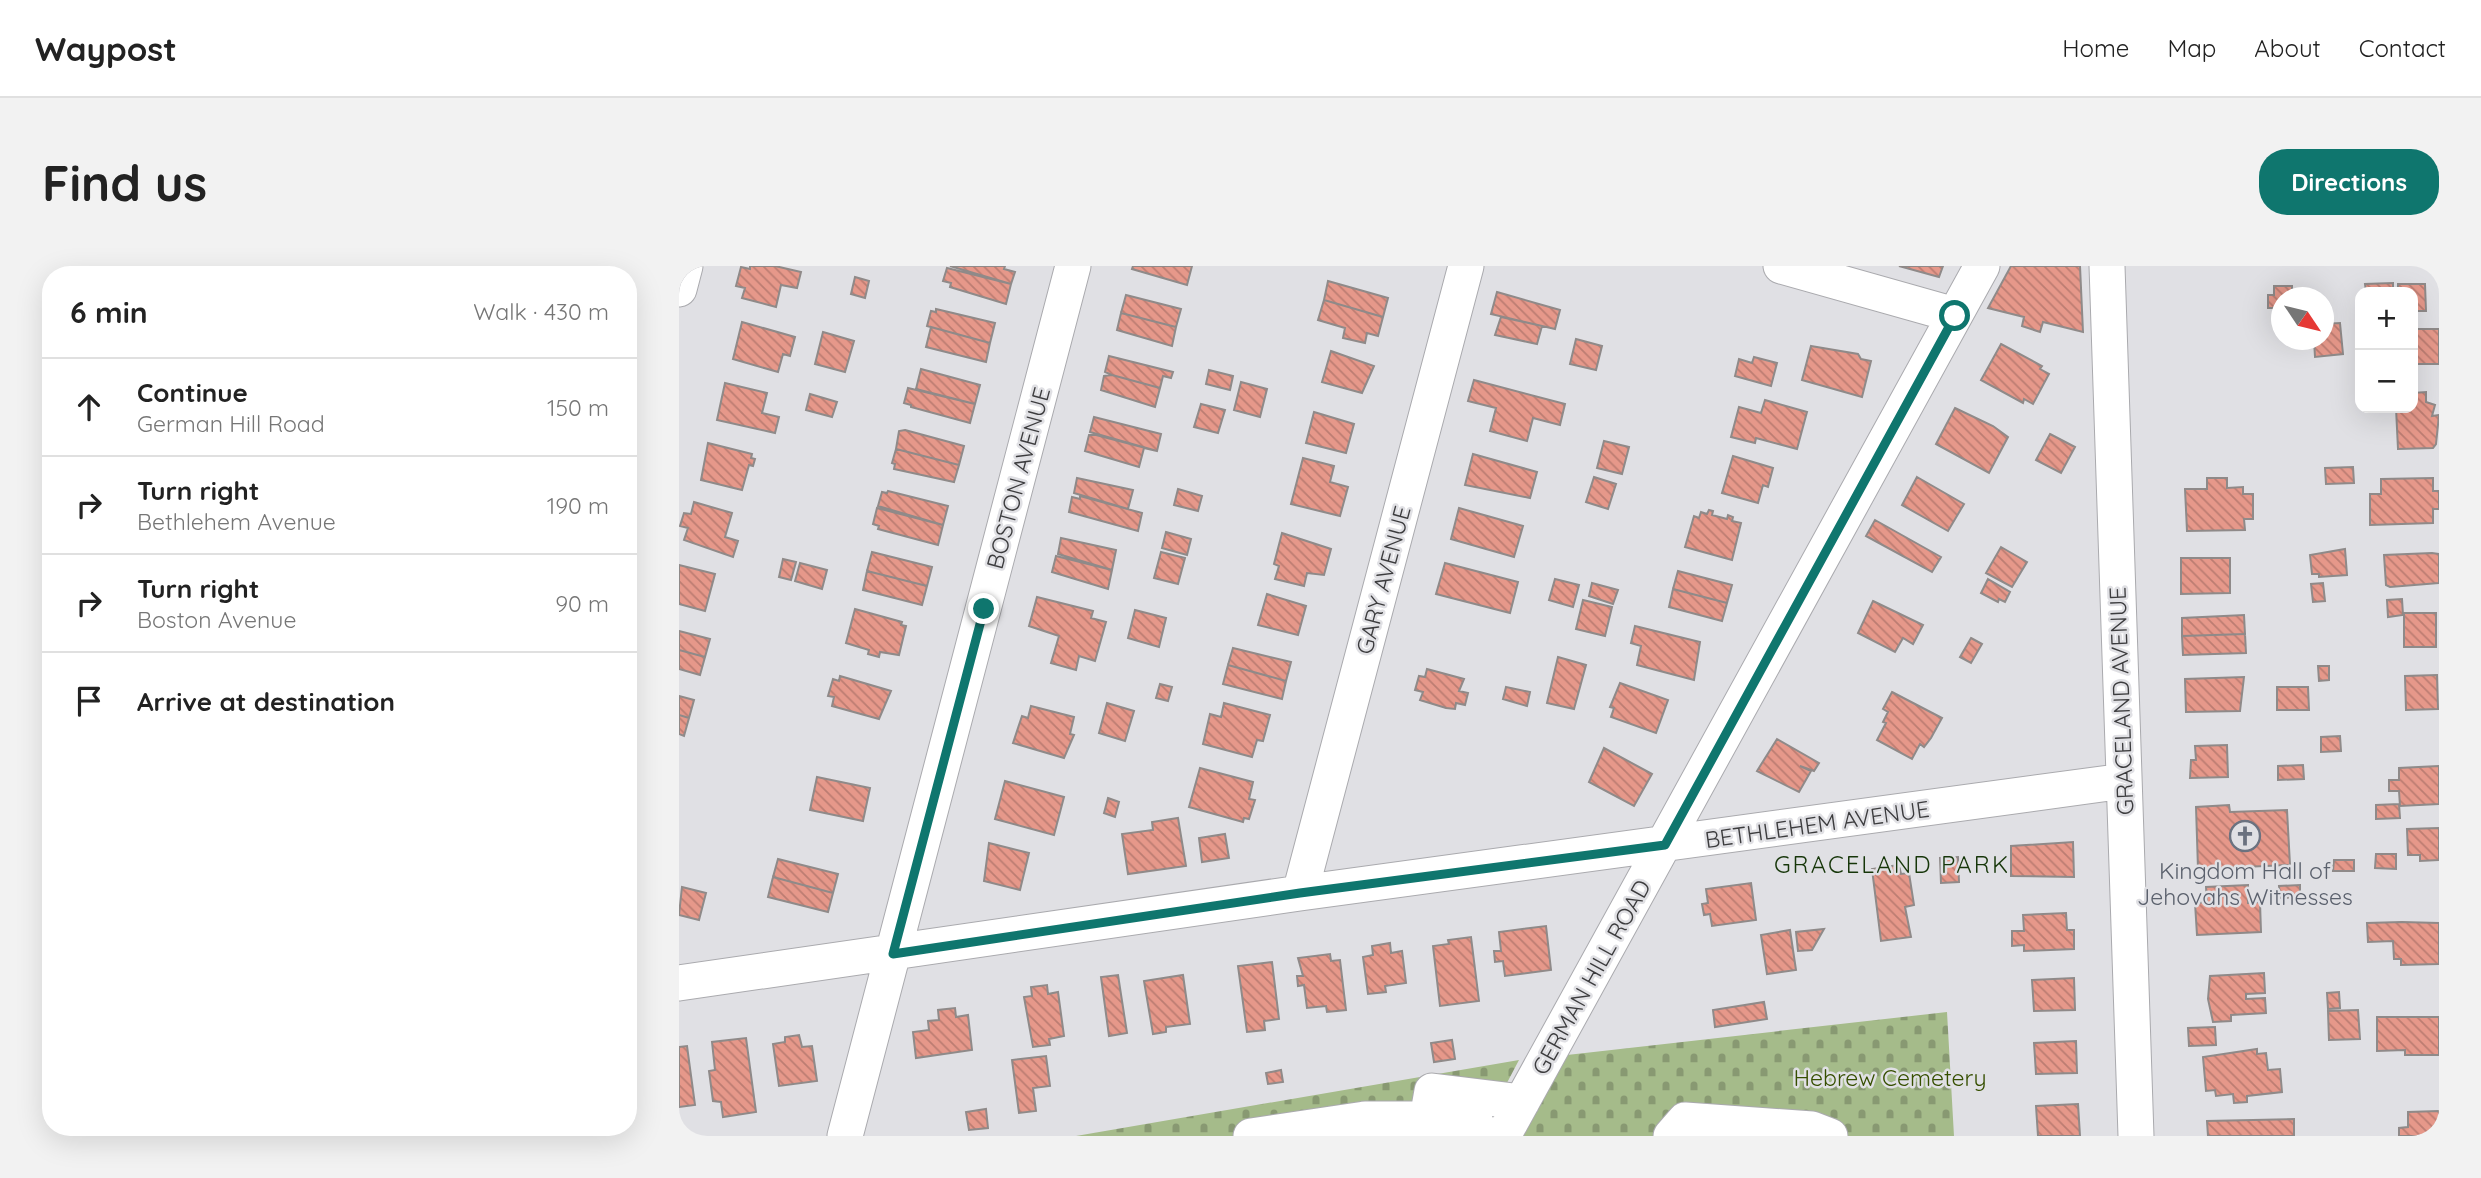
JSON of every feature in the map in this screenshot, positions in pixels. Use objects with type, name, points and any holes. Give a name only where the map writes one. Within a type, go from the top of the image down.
[{"type":"street","points":[[679,289],[685,266]]},
{"type":"street","name":"BOSTON AVENUE","points":[[845,1136],[1073,266]]},
{"type":"street","name":"GARY AVENUE","points":[[1300,893],[1466,266]]},
{"type":"street","points":[[1781,266],[1836,273],[1955,316]]},
{"type":"street","name":"GERMAN HILL ROAD","points":[[1490,1130],[1522,1102],[1982,266]]},
{"type":"street","name":"GRACELAND AVENUE","points":[[2116,269],[2124,781],[2136,1136]]},
{"type":"street","name":"BETHLEHEM AVENUE","points":[[679,983],[1300,893],[2124,781]]},
{"type":"street","points":[[1427,1119],[1432,1091],[1522,1102]]},
{"type":"street","points":[[1251,1136],[1361,1128],[1427,1119],[1490,1130]]},
{"type":"street","points":[[1671,1136],[1685,1120],[1812,1129],[1830,1136]]},
{"type":"green space","name":"Hebrew Cemetery","points":[[1947,1012],[1954,1136],[1523,1136],[1567,1055]]},
{"type":"green space","points":[[1519,1060],[1479,1136],[1076,1136]]},
{"type":"building","points":[[750,266],[775,266],[801,272],[797,288],[781,285],[776,307],[742,298],[745,288],[736,286],[741,267],[750,269]]},
{"type":"building","points":[[950,266],[1005,266],[1004,269],[1015,272],[1011,284]]},
{"type":"building","points":[[1133,266],[1192,266],[1187,285],[1132,269]]},
{"type":"building","points":[[1899,266],[1943,266],[1939,277]]},
{"type":"building","points":[[2011,266],[2080,266],[2083,332],[2043,322],[2040,332],[2022,326],[2024,317],[1988,308]]},
{"type":"building","points":[[947,268],[1011,284],[1006,304],[950,287],[951,283],[943,281]]},
{"type":"building","points":[[855,277],[869,281],[865,298],[851,294]]},
{"type":"building","points":[[1328,281],[1388,298],[1383,317],[1324,300]]},
{"type":"building","points":[[2393,283],[2393,287],[2365,287],[2365,284]]},
{"type":"building","points":[[2398,284],[2425,284],[2426,311],[2418,311],[2418,287],[2398,287]]},
{"type":"building","points":[[1497,292],[1560,310],[1555,329],[1491,314]]},
{"type":"building","points":[[1126,295],[1181,309],[1176,327],[1121,313]]},
{"type":"building","points":[[2268,295],[2271,295],[2271,308],[2268,308]]},
{"type":"building","points":[[1324,300],[1383,317],[1378,336],[1367,333],[1365,343],[1343,338],[1345,328],[1318,320]]},
{"type":"building","points":[[936,309],[995,323],[990,343],[927,326],[931,311],[936,312]]},
{"type":"building","points":[[1121,313],[1176,327],[1172,346],[1117,330]]},
{"type":"building","points":[[1501,317],[1542,326],[1537,344],[1495,335]]},
{"type":"building","points":[[742,322],[795,337],[790,356],[783,354],[778,372],[733,359]]},
{"type":"building","points":[[2334,323],[2340,323],[2343,354],[2315,357],[2315,350],[2334,350]]},
{"type":"building","points":[[931,327],[990,343],[986,362],[926,347]]},
{"type":"building","points":[[2418,329],[2439,329],[2439,364],[2418,364]]},
{"type":"building","points":[[823,332],[854,341],[845,372],[815,364]]},
{"type":"building","points":[[1576,339],[1602,346],[1596,370],[1570,364]]},
{"type":"building","points":[[2001,344],[2042,366],[2040,369],[2049,374],[2033,404],[2024,399],[2023,403],[1981,380]]},
{"type":"building","points":[[1811,346],[1858,354],[1861,359],[1871,361],[1862,397],[1802,380]]},
{"type":"building","points":[[1331,351],[1374,366],[1362,393],[1322,382]]},
{"type":"building","points":[[1109,356],[1173,372],[1171,378],[1163,376],[1160,388],[1105,372]]},
{"type":"building","points":[[1754,357],[1777,363],[1771,386],[1735,376],[1739,359],[1752,363]]},
{"type":"building","points":[[921,369],[980,385],[975,404],[916,389]]},
{"type":"building","points":[[1209,370],[1233,376],[1230,390],[1206,384]]},
{"type":"building","points":[[1112,375],[1160,388],[1155,407],[1101,390],[1104,376]]},
{"type":"building","points":[[1474,380],[1565,404],[1560,425],[1533,418],[1527,441],[1490,431],[1496,408],[1468,401]]},
{"type":"building","points":[[1241,382],[1267,389],[1260,417],[1234,410]]},
{"type":"building","points":[[725,383],[767,393],[762,413],[779,417],[775,433],[717,420]]},
{"type":"building","points":[[908,388],[975,404],[970,423],[911,407],[904,403]]},
{"type":"building","points":[[2426,392],[2426,402],[2435,405],[2432,416],[2439,415],[2436,444],[2433,448],[2398,449],[2396,413],[2418,413],[2418,393]]},
{"type":"building","points":[[810,394],[837,402],[832,417],[806,410]]},
{"type":"building","points":[[1765,400],[1807,412],[1797,449],[1756,438],[1755,443],[1731,437],[1739,407],[1761,413]]},
{"type":"building","points":[[1201,404],[1225,410],[1218,433],[1194,427]]},
{"type":"building","points":[[1955,408],[1993,426],[2008,437],[1989,473],[1936,444]]},
{"type":"building","points":[[1314,412],[1354,424],[1346,453],[1306,443]]},
{"type":"building","points":[[1094,417],[1161,434],[1157,451],[1090,432]]},
{"type":"building","points":[[905,430],[964,446],[959,465],[896,449],[899,431]]},
{"type":"building","points":[[2050,434],[2075,447],[2061,473],[2036,460]]},
{"type":"building","points":[[1089,435],[1157,451],[1144,448],[1139,467],[1085,451]]},
{"type":"building","points":[[1604,441],[1629,447],[1622,474],[1597,468]]},
{"type":"building","points":[[708,443],[752,454],[751,458],[755,459],[753,466],[749,465],[742,490],[701,480]]},
{"type":"building","points":[[896,449],[959,465],[954,482],[894,469],[895,464],[892,463]]},
{"type":"building","points":[[1473,454],[1537,472],[1530,498],[1465,485]]},
{"type":"building","points":[[1733,456],[1773,468],[1768,487],[1763,485],[1758,503],[1722,493]]},
{"type":"building","points":[[1303,458],[1334,466],[1330,482],[1348,487],[1340,516],[1291,504]]},
{"type":"building","points":[[2353,467],[2354,483],[2326,484],[2325,468]]},
{"type":"building","points":[[1594,477],[1616,484],[1608,509],[1586,502]]},
{"type":"building","points":[[1917,477],[1964,504],[1948,531],[1902,505]]},
{"type":"building","points":[[1077,478],[1133,490],[1128,509],[1074,493]]},
{"type":"building","points":[[2207,478],[2227,478],[2227,488],[2243,487],[2243,494],[2253,494],[2253,519],[2244,519],[2245,530],[2187,531],[2185,489],[2207,489]]},
{"type":"building","points":[[2433,478],[2433,491],[2439,491],[2439,509],[2433,509],[2433,523],[2370,525],[2370,494],[2381,494],[2381,479]]},
{"type":"building","points":[[1178,489],[1202,496],[1198,511],[1174,505]]},
{"type":"building","points":[[888,491],[948,506],[943,525],[878,506],[882,492]]},
{"type":"building","points":[[1080,496],[1142,513],[1138,531],[1069,512],[1072,497],[1080,499]]},
{"type":"building","points":[[694,502],[732,513],[725,537],[738,541],[733,557],[684,540],[688,528],[680,526],[684,513],[691,514]]},
{"type":"building","points":[[877,508],[943,525],[938,545],[878,529],[879,526],[873,524]]},
{"type":"building","points":[[1459,508],[1523,526],[1514,557],[1451,539]]},
{"type":"building","points":[[1709,510],[1713,511],[1712,515],[1727,519],[1728,515],[1733,517],[1732,521],[1741,523],[1732,560],[1685,547],[1694,516],[1699,518],[1701,512],[1707,514]]},
{"type":"building","points":[[1875,520],[1941,557],[1932,572],[1866,536]]},
{"type":"building","points":[[1166,532],[1191,539],[1187,555],[1162,548]]},
{"type":"building","points":[[1282,533],[1331,549],[1324,575],[1307,573],[1304,586],[1275,579],[1279,566],[1274,564]]},
{"type":"building","points":[[1061,538],[1116,550],[1112,570],[1058,554]]},
{"type":"building","points":[[2001,547],[2027,562],[2012,587],[1986,573]]},
{"type":"building","points":[[2345,549],[2347,575],[2319,577],[2319,574],[2312,574],[2310,555]]},
{"type":"building","points":[[872,552],[932,567],[927,586],[867,571]]},
{"type":"building","points":[[1161,552],[1185,558],[1178,584],[1154,578]]},
{"type":"building","points":[[2439,554],[2439,583],[2390,587],[2386,585],[2384,555]]},
{"type":"building","points":[[1056,556],[1112,570],[1108,589],[1052,572]]},
{"type":"building","points":[[2181,558],[2230,558],[2230,593],[2181,594]]},
{"type":"building","points":[[783,559],[796,562],[791,580],[779,577]]},
{"type":"building","points":[[800,563],[827,570],[822,589],[795,581]]},
{"type":"building","points":[[1445,563],[1518,582],[1510,613],[1436,594]]},
{"type":"building","points":[[679,565],[715,574],[705,611],[679,604]]},
{"type":"building","points":[[867,571],[927,586],[922,605],[863,590]]},
{"type":"building","points":[[1678,571],[1732,585],[1727,603],[1673,589]]},
{"type":"building","points":[[1555,579],[1579,585],[1573,607],[1549,600]]},
{"type":"building","points":[[1988,579],[2010,592],[2005,602],[1999,599],[1998,602],[1981,593]]},
{"type":"building","points":[[1592,583],[1618,590],[1613,604],[1589,596]]},
{"type":"building","points":[[2323,583],[2325,601],[2313,602],[2311,584]]},
{"type":"building","points":[[1673,589],[1727,603],[1722,621],[1669,607]]},
{"type":"building","points":[[1267,594],[1306,606],[1298,635],[1258,625]]},
{"type":"building","points":[[1037,597],[1093,611],[1091,618],[1106,622],[1095,661],[1079,656],[1076,670],[1051,663],[1059,636],[1029,626]]},
{"type":"building","points":[[2402,599],[2403,615],[2388,617],[2387,600]]},
{"type":"building","points":[[1583,600],[1612,607],[1605,636],[1576,629]]},
{"type":"building","points":[[1873,601],[1923,625],[1913,644],[1903,638],[1895,652],[1858,633]]},
{"type":"building","points":[[855,609],[902,622],[901,625],[906,626],[899,655],[880,652],[879,657],[868,654],[869,650],[846,643]]},
{"type":"building","points":[[1135,610],[1166,618],[1159,647],[1128,638]]},
{"type":"building","points":[[2404,613],[2436,613],[2436,647],[2404,647]]},
{"type":"building","points":[[2244,615],[2245,634],[2182,636],[2182,618]]},
{"type":"building","points":[[1635,626],[1700,642],[1694,680],[1637,665],[1641,646],[1631,643]]},
{"type":"building","points":[[679,631],[710,639],[705,657],[679,650]]},
{"type":"building","points":[[2245,634],[2246,653],[2183,655],[2182,636]]},
{"type":"building","points":[[1971,638],[1982,644],[1971,663],[1960,657]]},
{"type":"building","points":[[1233,648],[1291,662],[1286,681],[1228,665]]},
{"type":"building","points":[[679,650],[705,657],[700,675],[679,669]]},
{"type":"building","points":[[1558,657],[1586,665],[1574,709],[1547,703]]},
{"type":"building","points":[[1228,665],[1286,681],[1282,699],[1223,684]]},
{"type":"building","points":[[2318,666],[2329,666],[2329,680],[2319,681]]},
{"type":"building","points":[[1427,669],[1464,679],[1459,691],[1468,693],[1465,705],[1456,703],[1455,709],[1446,708],[1420,700],[1423,692],[1415,690],[1419,676],[1425,677]]},
{"type":"building","points":[[2437,675],[2438,709],[2406,710],[2405,676]]},
{"type":"building","points":[[840,676],[891,691],[879,719],[832,706],[834,697],[828,696],[833,679],[839,681]]},
{"type":"building","points":[[2244,677],[2240,711],[2186,712],[2185,679]]},
{"type":"building","points":[[1620,683],[1668,700],[1656,733],[1611,717],[1614,708],[1610,707]]},
{"type":"building","points":[[1160,684],[1172,687],[1168,701],[1156,698]]},
{"type":"building","points":[[1506,687],[1530,692],[1527,706],[1503,699]]},
{"type":"building","points":[[2277,687],[2308,687],[2309,710],[2277,710]]},
{"type":"building","points":[[1892,692],[1942,718],[1931,738],[1924,747],[1920,744],[1912,759],[1877,740],[1886,723],[1883,722],[1888,712],[1883,709]]},
{"type":"building","points":[[679,696],[694,700],[689,718],[679,715]]},
{"type":"building","points":[[1107,703],[1134,711],[1125,741],[1099,733]]},
{"type":"building","points":[[1224,703],[1270,715],[1263,741],[1257,740],[1252,757],[1203,744],[1210,714],[1221,717]]},
{"type":"building","points":[[1031,706],[1074,717],[1070,734],[1074,735],[1064,758],[1013,743],[1022,716],[1028,718]]},
{"type":"building","points":[[679,715],[689,718],[684,736],[679,734]]},
{"type":"building","points":[[2340,736],[2341,751],[2321,752],[2321,737]]},
{"type":"building","points":[[1777,739],[1819,763],[1814,771],[1800,766],[1811,771],[1799,792],[1757,771]]},
{"type":"building","points":[[2227,745],[2228,777],[2190,778],[2191,760],[2196,760],[2195,746]]},
{"type":"building","points":[[1604,748],[1652,774],[1634,806],[1589,782]]},
{"type":"building","points":[[2303,765],[2304,779],[2278,780],[2278,766]]},
{"type":"building","points":[[2439,766],[2439,804],[2400,806],[2399,791],[2389,791],[2389,780],[2399,780],[2399,768]]},
{"type":"building","points":[[1200,768],[1253,782],[1249,799],[1255,800],[1249,819],[1244,818],[1243,822],[1189,807]]},
{"type":"building","points":[[817,777],[870,788],[863,821],[810,810]]},
{"type":"building","points":[[1005,781],[1064,797],[1054,835],[995,819]]},
{"type":"building","points":[[1108,798],[1119,802],[1115,817],[1104,813]]},
{"type":"building","points":[[2399,804],[2400,818],[2376,819],[2376,805]]},
{"type":"building","points":[[2229,805],[2230,812],[2287,810],[2290,865],[2198,869],[2196,807]]},
{"type":"building","points":[[1178,818],[1186,866],[1128,874],[1122,834],[1153,830],[1152,822]]},
{"type":"building","points":[[2439,828],[2439,860],[2420,861],[2420,855],[2408,855],[2407,829]]},
{"type":"building","points":[[1225,834],[1229,858],[1202,862],[1199,838]]},
{"type":"building","points":[[2073,842],[2074,877],[2011,876],[2011,846]]},
{"type":"building","points":[[989,843],[1029,853],[1020,890],[984,881]]},
{"type":"building","points":[[2376,854],[2396,854],[2396,869],[2375,868]]},
{"type":"building","points":[[1958,857],[1959,882],[1941,883],[1940,858]]},
{"type":"building","points":[[778,859],[838,874],[833,893],[773,877]]},
{"type":"building","points":[[2334,860],[2354,860],[2354,871],[2333,871]]},
{"type":"building","points":[[1899,865],[1901,874],[1909,873],[1914,905],[1905,907],[1911,937],[1881,941],[1872,869]]},
{"type":"building","points":[[773,877],[833,893],[828,912],[768,897]]},
{"type":"building","points":[[1751,883],[1756,920],[1712,926],[1710,914],[1704,915],[1702,904],[1708,903],[1706,889]]},
{"type":"building","points":[[2248,885],[2248,903],[2260,902],[2261,932],[2197,935],[2195,903],[2207,902],[2206,887]]},
{"type":"building","points":[[2300,885],[2300,897],[2280,898],[2279,886]]},
{"type":"building","points":[[682,887],[706,893],[699,920],[679,915]]},
{"type":"building","points":[[2066,913],[2067,930],[2074,930],[2074,949],[2024,951],[2024,945],[2012,946],[2012,931],[2024,931],[2023,915]]},
{"type":"building","points":[[2367,923],[2439,923],[2439,964],[2401,965],[2401,959],[2394,959],[2393,941],[2368,942]]},
{"type":"building","points":[[1546,926],[1551,970],[1505,976],[1503,961],[1495,962],[1494,951],[1501,951],[1499,932]]},
{"type":"building","points":[[1824,929],[1812,950],[1798,951],[1796,932]]},
{"type":"building","points":[[1790,930],[1796,970],[1767,974],[1761,935]]},
{"type":"building","points":[[1471,937],[1479,1001],[1440,1006],[1433,946],[1449,944],[1448,940]]},
{"type":"building","points":[[1390,943],[1391,953],[1402,951],[1406,983],[1385,986],[1386,992],[1368,994],[1363,957],[1373,955],[1372,946]]},
{"type":"building","points":[[1330,954],[1331,961],[1340,960],[1346,1010],[1327,1012],[1326,1006],[1307,1008],[1304,985],[1298,986],[1297,976],[1303,976],[1298,958]]},
{"type":"building","points":[[1272,962],[1279,1019],[1264,1021],[1265,1030],[1247,1032],[1238,966]]},
{"type":"building","points":[[2264,973],[2265,993],[2246,994],[2246,999],[2265,998],[2266,1013],[2231,1015],[2231,1021],[2213,1022],[2208,999],[2210,976]]},
{"type":"building","points":[[1118,975],[1127,1033],[1109,1036],[1101,977]]},
{"type":"building","points":[[1183,975],[1190,1024],[1166,1027],[1166,1032],[1153,1034],[1144,981]]},
{"type":"building","points":[[2074,978],[2075,1010],[2034,1011],[2032,980]]},
{"type":"building","points":[[1047,985],[1048,994],[1058,992],[1064,1036],[1049,1039],[1050,1045],[1033,1047],[1024,997],[1032,996],[1031,987]]},
{"type":"building","points":[[2339,992],[2340,1008],[2328,1009],[2327,993]]},
{"type":"building","points":[[1764,1002],[1767,1019],[1715,1027],[1713,1010]]},
{"type":"building","points":[[955,1008],[956,1017],[968,1015],[972,1050],[916,1058],[913,1032],[929,1030],[928,1021],[939,1020],[938,1010]]},
{"type":"building","points":[[2358,1010],[2360,1039],[2329,1040],[2328,1011]]},
{"type":"building","points":[[2377,1017],[2439,1017],[2439,1055],[2405,1055],[2405,1050],[2377,1051]]},
{"type":"building","points":[[2215,1027],[2216,1045],[2189,1046],[2188,1028]]},
{"type":"building","points":[[799,1035],[802,1047],[812,1046],[817,1081],[779,1086],[773,1044],[785,1042],[785,1037]]},
{"type":"building","points":[[746,1038],[756,1112],[723,1117],[721,1102],[713,1101],[709,1071],[715,1070],[712,1042]]},
{"type":"building","points":[[1452,1040],[1455,1059],[1434,1062],[1431,1043]]},
{"type":"building","points":[[2076,1041],[2077,1073],[2036,1074],[2034,1043]]},
{"type":"building","points":[[687,1046],[695,1105],[679,1107],[679,1047]]},
{"type":"building","points":[[2257,1049],[2257,1054],[2266,1053],[2268,1070],[2280,1069],[2282,1092],[2247,1096],[2247,1102],[2234,1103],[2233,1094],[2216,1096],[2215,1090],[2206,1091],[2203,1057]]},
{"type":"building","points":[[1046,1056],[1050,1086],[1033,1088],[1036,1111],[1019,1113],[1012,1060]]},
{"type":"building","points":[[1281,1070],[1283,1082],[1268,1084],[1266,1073]]},
{"type":"building","points":[[2078,1104],[2080,1136],[2038,1136],[2036,1106]]},
{"type":"building","points":[[986,1109],[988,1128],[969,1130],[966,1112]]},
{"type":"building","points":[[2439,1111],[2439,1136],[2399,1136],[2399,1128],[2408,1127],[2408,1112]]},
{"type":"building","points":[[2294,1119],[2294,1136],[2208,1136],[2207,1121]]},
{"type":"place","name":"Kingdom Hall of Jehovahs Witnesses","points":[[2245,836]]},
{"type":"district","name":"GRACELAND PARK","points":[[1892,864]]},
{"type":"route","points":[[984,609],[893,954],[1300,893],[1665,845],[1955,316]]}]
